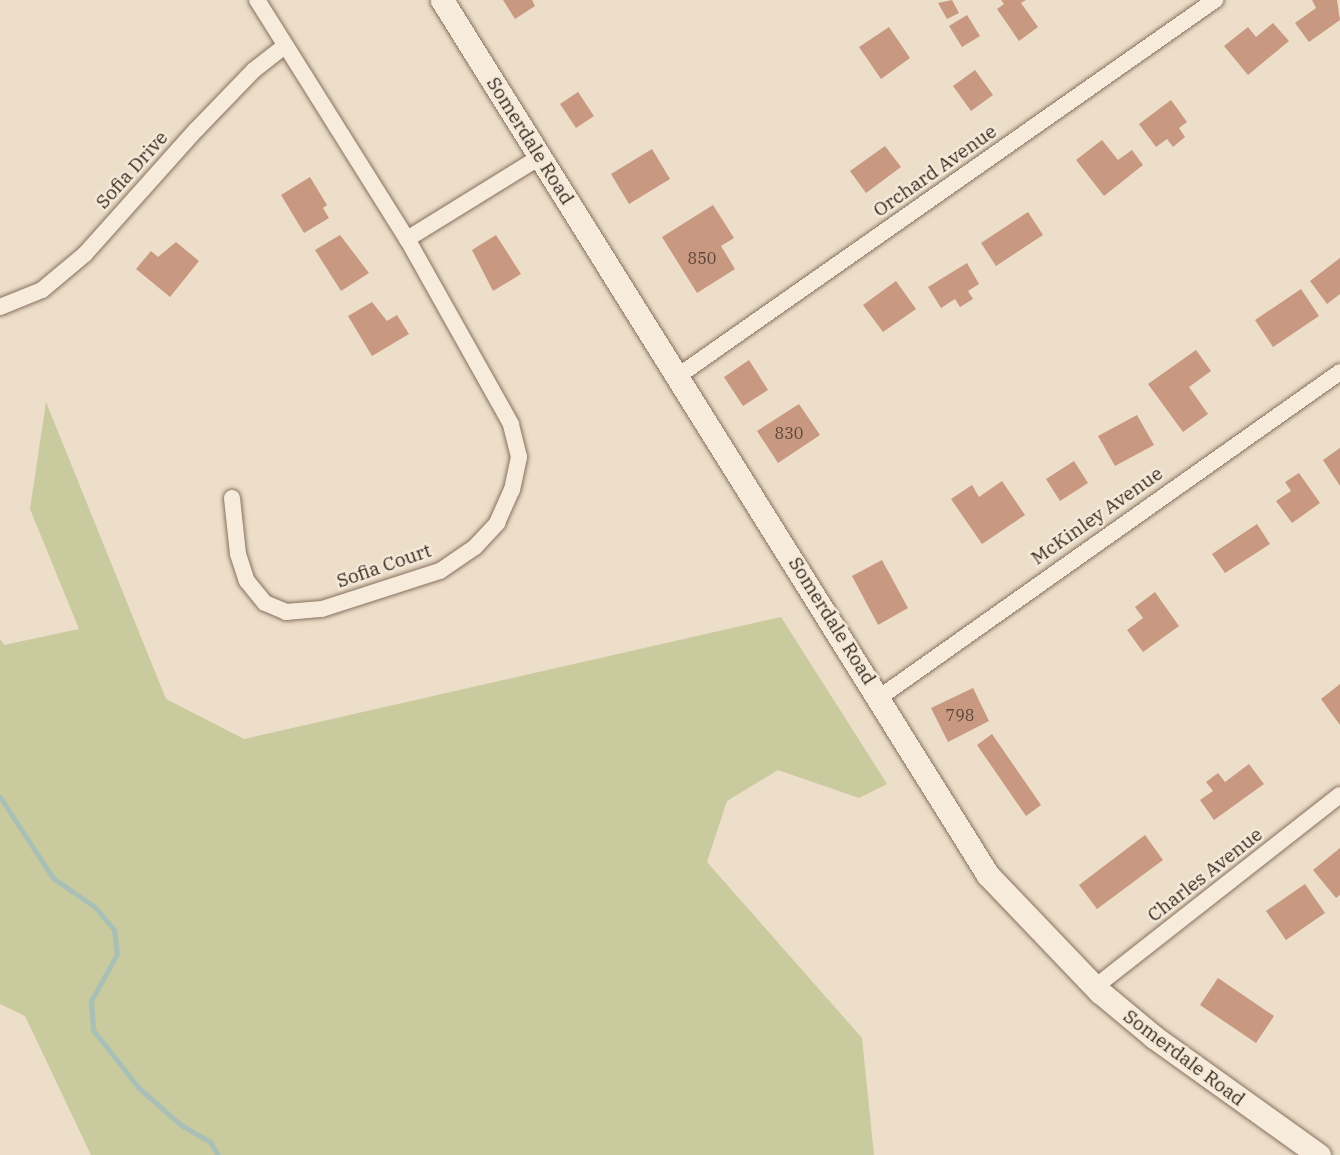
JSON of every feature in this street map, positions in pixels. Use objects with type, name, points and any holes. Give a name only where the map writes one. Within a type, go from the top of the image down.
[{"type":"main road","name":"Somerdale Road","points":[[442,0],[880,697],[988,875],[1095,987],[1154,1037],[1319,1155]]},
{"type":"street","points":[[257,0],[407,239],[540,157]]},
{"type":"street","name":"Orchard Avenue","points":[[678,376],[1215,0]]},
{"type":"street","name":"Sofia Drive","points":[[0,307],[42,290],[85,254],[196,130],[254,70],[285,46]]},
{"type":"street","name":"Sofia Court","points":[[232,498],[238,554],[247,581],[265,603],[286,611],[322,609],[440,571],[475,547],[497,523],[512,490],[519,457],[511,424],[407,239]]},
{"type":"street","name":"McKinley Avenue","points":[[880,697],[1340,372]]},
{"type":"street","name":"Charles Avenue","points":[[1095,987],[1340,795]]},
{"type":"green space","points":[[46,402],[166,699],[244,739],[781,617],[887,784],[859,798],[778,770],[727,801],[707,862],[862,1038],[874,1155],[91,1155],[25,1016],[0,1004],[0,639],[4,645],[79,629],[30,509]]},
{"type":"building","points":[[503,0],[532,0],[535,6],[515,19]]},
{"type":"building","points":[[952,0],[959,13],[947,19],[938,3]]},
{"type":"building","points":[[1001,0],[1026,0],[1021,3],[1038,27],[1019,41],[997,9],[1004,4]]},
{"type":"building","points":[[1312,0],[1337,0],[1340,20],[1309,42],[1295,23],[1316,8]]},
{"type":"building","points":[[967,15],[980,36],[962,47],[949,26]]},
{"type":"building","points":[[1273,23],[1289,41],[1248,75],[1224,46],[1248,27],[1256,37]]},
{"type":"building","points":[[889,27],[910,58],[881,79],[859,47]]},
{"type":"building","points":[[975,70],[993,95],[971,111],[953,86]]},
{"type":"building","points":[[578,92],[594,116],[576,128],[560,104]]},
{"type":"building","points":[[1171,100],[1187,122],[1179,128],[1185,137],[1173,147],[1167,139],[1156,147],[1139,124]]},
{"type":"building","points":[[1102,140],[1118,160],[1132,150],[1143,165],[1104,196],[1076,160]]},
{"type":"building","points":[[885,146],[901,167],[866,193],[850,171]]},
{"type":"building","points":[[652,149],[670,179],[629,204],[611,174]]},
{"type":"building","points":[[310,177],[327,205],[323,208],[329,218],[304,233],[281,195]]},
{"type":"building","points":[[713,205],[734,238],[721,246],[735,269],[697,293],[662,237]]},
{"type":"building","points":[[1028,212],[1043,235],[996,266],[981,243]]},
{"type":"building","points":[[340,235],[369,273],[341,291],[315,250]]},
{"type":"building","points":[[496,235],[521,274],[493,291],[472,250]]},
{"type":"building","points":[[176,242],[199,261],[170,297],[136,269],[151,251],[158,257]]},
{"type":"building","points":[[1340,258],[1340,294],[1327,304],[1310,281]]},
{"type":"building","points":[[967,263],[979,284],[968,291],[973,299],[960,307],[955,299],[941,308],[928,287]]},
{"type":"building","points":[[896,281],[916,309],[883,332],[863,305]]},
{"type":"building","points":[[1301,289],[1319,316],[1273,347],[1255,320]]},
{"type":"building","points":[[372,302],[387,321],[397,315],[409,334],[372,356],[348,316]]},
{"type":"building","points":[[1196,350],[1211,371],[1189,387],[1208,414],[1183,432],[1148,384]]},
{"type":"building","points":[[749,360],[768,390],[743,406],[724,377]]},
{"type":"building","points":[[799,404],[820,435],[778,463],[757,431]]},
{"type":"building","points":[[1137,415],[1154,445],[1115,466],[1098,436]]},
{"type":"building","points":[[1340,448],[1340,486],[1323,460]]},
{"type":"building","points":[[1074,461],[1088,483],[1060,501],[1046,479]]},
{"type":"building","points":[[1299,473],[1320,503],[1292,523],[1276,501],[1291,491],[1285,482]]},
{"type":"building","points":[[1002,481],[1025,515],[982,544],[951,499],[972,485],[979,497]]},
{"type":"building","points":[[1257,524],[1270,544],[1225,573],[1212,554]]},
{"type":"building","points":[[882,560],[908,608],[878,625],[852,576]]},
{"type":"building","points":[[1155,592],[1179,626],[1143,652],[1127,630],[1143,618],[1135,607]]},
{"type":"building","points":[[1340,684],[1340,725],[1321,699]]},
{"type":"building","points":[[973,688],[989,721],[948,742],[931,708]]},
{"type":"building","points":[[992,734],[1041,805],[1026,816],[977,745]]},
{"type":"building","points":[[1249,764],[1264,784],[1214,820],[1200,800],[1213,791],[1206,782],[1218,773],[1225,782]]},
{"type":"building","points":[[1145,835],[1163,860],[1097,909],[1079,885]]},
{"type":"building","points":[[1340,848],[1340,895],[1336,898],[1313,870]]},
{"type":"building","points":[[1305,884],[1325,913],[1286,940],[1266,911]]},
{"type":"building","points":[[1218,978],[1274,1016],[1256,1043],[1200,1005]]},
{"type":"waterway","points":[[0,797],[53,878],[95,907],[114,930],[117,954],[91,1001],[93,1030],[139,1088],[181,1125],[210,1142],[218,1155]]}]
